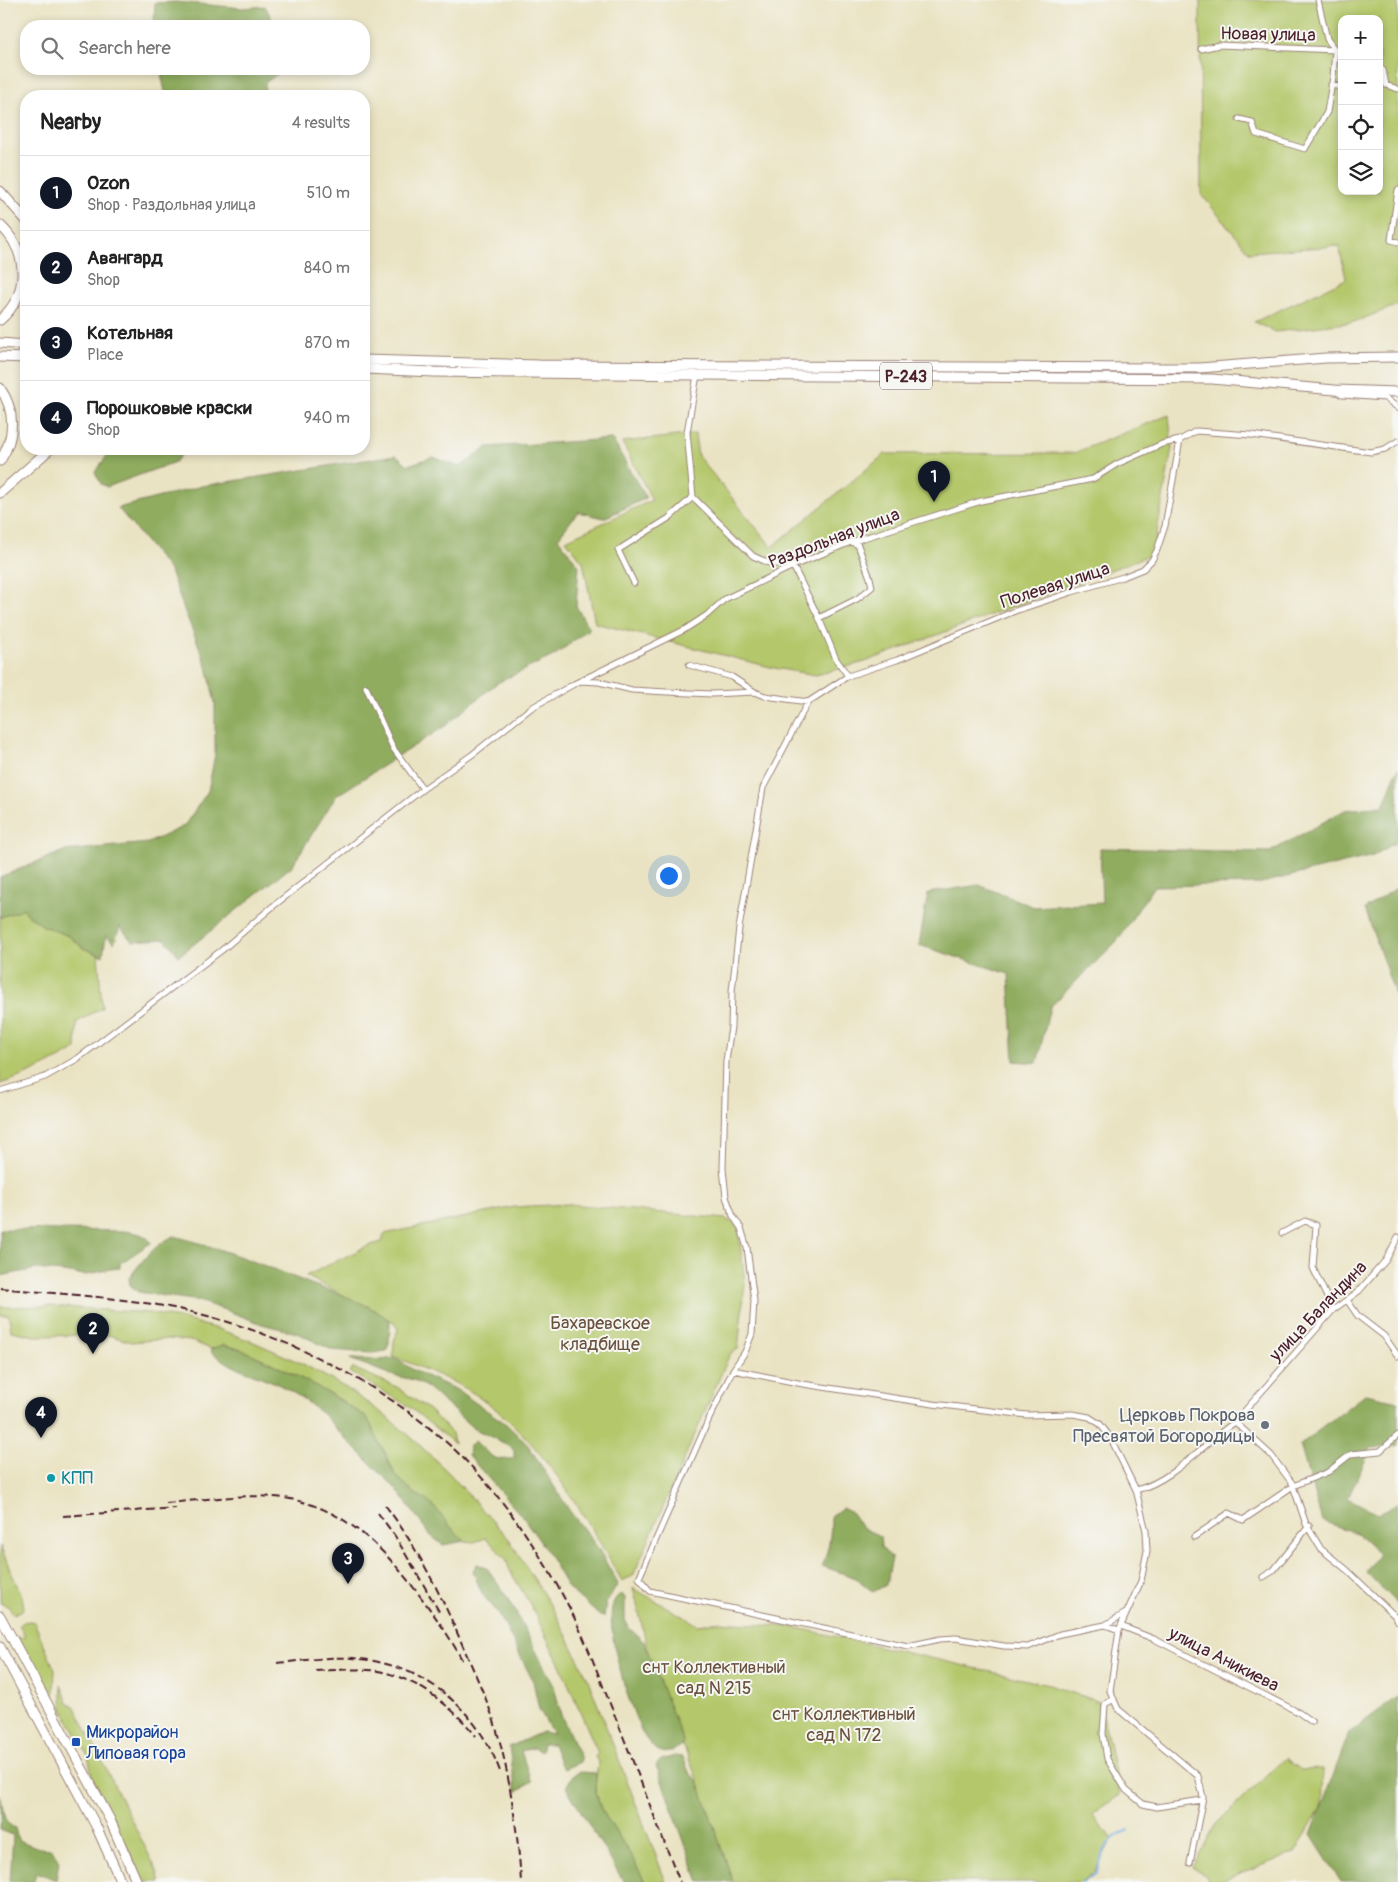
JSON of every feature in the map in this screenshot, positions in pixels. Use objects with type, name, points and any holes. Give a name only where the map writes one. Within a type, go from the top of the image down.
[{"type":"main road","points":[[0,191],[20,213]]},
{"type":"main road","points":[[0,225],[8,234],[20,257]]},
{"type":"main road","points":[[0,320],[16,302],[20,291]]},
{"type":"main road","points":[[0,343],[20,345]]},
{"type":"main road","points":[[370,360],[549,365],[1200,368],[1326,358],[1398,357]]},
{"type":"main road","points":[[0,358],[20,358]]},
{"type":"main road","name":"Р-243","points":[[370,369],[434,372],[697,375],[1212,378],[1335,390],[1398,392]]},
{"type":"main road","points":[[0,388],[8,403],[12,424],[10,440],[0,461]]},
{"type":"main road","points":[[0,494],[43,455]]},
{"type":"main road","points":[[0,1616],[2,1627],[110,1820],[136,1882]]},
{"type":"main road","points":[[0,1647],[96,1826],[121,1882]]},
{"type":"street","points":[[1238,119],[1252,122],[1256,134],[1305,148],[1327,112],[1335,50],[1327,39],[1318,0]]},
{"type":"street","name":"Новая улица","points":[[1201,49],[1219,45],[1338,51]]},
{"type":"street","points":[[1383,70],[1386,85]]},
{"type":"street","points":[[1331,85],[1338,86]]},
{"type":"street","points":[[1383,85],[1398,89]]},
{"type":"street","points":[[1398,190],[1391,240],[1398,242]]},
{"type":"street","points":[[697,375],[687,432],[693,497],[753,556],[768,563],[793,566],[819,618],[836,659],[848,676]]},
{"type":"street","points":[[1335,390],[1342,395],[1385,398],[1398,408]]},
{"type":"street","name":"Раздольная улица","points":[[0,1091],[46,1077],[77,1059],[222,950],[272,907],[423,789],[473,754],[531,708],[579,681],[684,630],[725,599],[793,566],[852,542],[981,501],[1092,479],[1118,464],[1162,444],[1180,440],[1196,431],[1218,431],[1370,452],[1385,449],[1398,441]]},
{"type":"street","name":"Полевая улица","points":[[808,702],[848,676],[897,660],[1015,611],[1124,577],[1143,569],[1158,550],[1165,526],[1180,440]]},
{"type":"street","points":[[634,583],[618,550],[669,518],[693,497]]},
{"type":"street","points":[[819,618],[857,599],[872,587],[858,546],[852,542]]},
{"type":"street","points":[[689,666],[732,677],[765,696],[808,702],[763,788],[740,928],[732,991],[731,1027],[726,1061],[723,1169],[726,1196],[733,1216],[741,1228],[746,1242],[754,1301],[752,1334],[745,1352],[733,1370],[708,1421],[639,1578],[650,1591],[908,1646],[940,1638],[956,1638],[1004,1646],[1028,1647],[1060,1634],[1105,1625],[1126,1612]]},
{"type":"street","points":[[579,681],[599,682],[632,690],[712,694],[756,692]]},
{"type":"street","points":[[366,687],[393,748],[423,789]]},
{"type":"street","points":[[1282,1233],[1305,1221],[1316,1225],[1313,1268],[1333,1310]]},
{"type":"street","name":"улица Баландина","points":[[1136,1490],[1150,1487],[1167,1476],[1235,1422],[1333,1310],[1359,1291],[1386,1260],[1398,1237]]},
{"type":"street","points":[[1347,1300],[1358,1316],[1384,1336],[1398,1356]]},
{"type":"street","points":[[733,1370],[803,1384],[933,1404],[1027,1415],[1073,1414],[1090,1417],[1100,1424],[1110,1437],[1136,1490],[1146,1531],[1147,1551],[1141,1581],[1120,1628],[1110,1691],[1118,1709],[1198,1776],[1202,1800],[1190,1863]]},
{"type":"street","points":[[1235,1422],[1271,1455],[1293,1486],[1308,1526],[1321,1549],[1347,1570],[1396,1617],[1398,1622]]},
{"type":"street","points":[[1194,1537],[1229,1513],[1243,1520],[1293,1486],[1328,1472],[1351,1454],[1380,1451],[1398,1435]]},
{"type":"street","points":[[1263,1577],[1273,1570],[1308,1526]]},
{"type":"street","name":"улица Аникиева","points":[[1105,1625],[1154,1639],[1298,1712],[1312,1722]]},
{"type":"street","points":[[1114,1699],[1105,1704],[1103,1734],[1107,1759],[1126,1790],[1143,1804],[1157,1807],[1202,1800]]},
{"type":"green space","points":[[1200,0],[1398,0],[1398,305],[1354,322],[1275,332],[1254,322],[1346,279],[1339,246],[1249,252],[1201,194]]},
{"type":"green space","points":[[177,2],[243,8],[265,6],[273,20],[154,20],[155,3]]},
{"type":"green space","points":[[161,75],[276,75],[265,83],[265,90],[165,90]]},
{"type":"green space","points":[[1169,415],[1172,448],[1153,554],[865,662],[816,675],[774,668],[595,623],[583,562],[566,540],[652,500],[622,442],[695,434],[698,456],[772,547],[885,454],[1074,453]]},
{"type":"green space","points":[[612,439],[646,498],[604,518],[578,512],[558,538],[579,566],[576,606],[589,629],[555,655],[497,683],[445,726],[336,796],[292,866],[179,956],[165,939],[132,941],[120,927],[114,943],[106,935],[103,956],[83,948],[69,936],[43,926],[27,914],[23,908],[0,918],[0,877],[64,851],[148,843],[184,826],[208,791],[215,754],[215,703],[207,666],[170,571],[118,508],[202,486],[396,455],[408,465],[433,457],[460,467],[488,447]]},
{"type":"green space","points":[[108,455],[181,455],[175,462],[107,487],[101,484],[95,472]]},
{"type":"green space","points":[[1398,768],[1398,841],[1373,856],[1257,884],[1154,886],[1117,941],[1050,1007],[1037,1063],[1014,1061],[1009,974],[919,945],[928,893],[979,885],[1034,907],[1102,903],[1100,848],[1270,852],[1345,810],[1383,806]]},
{"type":"green space","points":[[1398,887],[1398,1003],[1365,909]]},
{"type":"green space","points":[[23,908],[43,926],[69,936],[83,948],[98,954],[102,1008],[77,1022],[76,1049],[39,1069],[0,1084],[0,918]]},
{"type":"green space","name":"Бахаревское кладбище","points":[[569,1204],[726,1219],[734,1223],[738,1228],[745,1283],[738,1349],[730,1354],[633,1576],[622,1581],[564,1485],[529,1441],[509,1421],[488,1403],[466,1389],[393,1356],[394,1341],[398,1329],[394,1322],[306,1276],[367,1246],[382,1242],[384,1234],[514,1207]]},
{"type":"green space","points":[[0,1229],[124,1231],[143,1235],[151,1243],[120,1263],[120,1268],[86,1275],[37,1269],[0,1276]]},
{"type":"green space","points":[[174,1236],[243,1258],[352,1299],[372,1309],[390,1321],[389,1344],[386,1351],[372,1353],[332,1350],[297,1333],[262,1324],[199,1301],[138,1292],[130,1285],[129,1278],[154,1249]]},
{"type":"green space","points":[[49,1306],[149,1313],[179,1318],[221,1330],[303,1364],[346,1388],[383,1414],[412,1438],[449,1473],[509,1539],[556,1614],[587,1677],[666,1882],[645,1882],[632,1857],[601,1809],[595,1789],[598,1762],[595,1757],[598,1753],[561,1667],[530,1604],[510,1571],[506,1559],[486,1538],[474,1542],[465,1541],[454,1531],[430,1502],[414,1493],[395,1475],[384,1450],[343,1401],[293,1374],[240,1349],[223,1345],[211,1349],[191,1341],[168,1339],[131,1342],[108,1335],[35,1336],[11,1331],[9,1315],[0,1315],[0,1307]]},
{"type":"green space","points":[[223,1345],[240,1349],[263,1359],[318,1387],[367,1417],[395,1475],[414,1493],[430,1502],[454,1531],[465,1541],[443,1545],[430,1535],[398,1491],[324,1415],[302,1398],[276,1383],[233,1366],[212,1353],[211,1349]]},
{"type":"green space","points":[[395,1358],[413,1370],[457,1390],[505,1423],[528,1445],[569,1510],[598,1548],[618,1584],[606,1603],[604,1617],[600,1616],[568,1588],[546,1550],[525,1520],[468,1455],[469,1447],[475,1441],[492,1456],[501,1459],[514,1458],[514,1450],[506,1444],[473,1428],[428,1388],[414,1380],[391,1375],[350,1359],[380,1360]]},
{"type":"green space","points":[[353,1368],[397,1387],[429,1410],[452,1433],[454,1443],[408,1406],[350,1372]]},
{"type":"green space","points":[[1365,1394],[1398,1401],[1398,1446],[1371,1448],[1348,1498],[1378,1514],[1398,1504],[1398,1605],[1366,1572],[1379,1554],[1356,1533],[1322,1521],[1300,1445]]},
{"type":"green space","points":[[842,1508],[852,1513],[862,1528],[880,1536],[881,1547],[892,1559],[886,1585],[873,1592],[856,1578],[822,1566],[829,1542],[831,1516]]},
{"type":"green space","points":[[0,1546],[22,1597],[24,1607],[21,1611],[13,1614],[9,1607],[0,1603]]},
{"type":"green space","points":[[477,1564],[487,1568],[511,1603],[554,1686],[561,1715],[581,1759],[580,1762],[564,1769],[553,1744],[543,1744],[541,1752],[534,1748],[521,1751],[532,1781],[516,1792],[509,1747],[542,1732],[553,1734],[539,1709],[533,1681],[499,1614],[482,1594],[473,1571]]},
{"type":"green space","points":[[633,1588],[698,1625],[720,1622],[794,1627],[1049,1685],[1100,1702],[1120,1795],[1092,1814],[1112,1839],[1094,1873],[1081,1882],[733,1882],[698,1781],[653,1672]]},
{"type":"green space","points":[[622,1594],[625,1598],[625,1622],[644,1642],[683,1740],[683,1745],[670,1751],[660,1751],[646,1739],[639,1726],[625,1686],[613,1638],[611,1617],[614,1601]]},
{"type":"green space","points":[[30,1621],[34,1622],[55,1670],[53,1706],[17,1638],[25,1637],[19,1625]]},
{"type":"green space","points":[[61,1685],[68,1702],[75,1707],[157,1871],[160,1882],[143,1882],[121,1833],[93,1779],[88,1756],[63,1710]]},
{"type":"green space","points":[[1398,1696],[1398,1882],[1341,1882],[1311,1835],[1349,1733]]},
{"type":"green space","points":[[675,1756],[683,1757],[689,1772],[699,1783],[733,1882],[699,1882],[656,1765],[661,1760]]},
{"type":"green space","points":[[1285,1758],[1301,1770],[1323,1769],[1321,1808],[1295,1853],[1220,1882],[1209,1882],[1206,1876],[1192,1867],[1216,1824]]},
{"type":"green space","points":[[581,1772],[596,1773],[595,1789],[601,1809],[632,1857],[645,1882],[624,1882],[566,1787],[573,1775]]},
{"type":"green space","points":[[0,1795],[5,1818],[15,1828],[18,1840],[39,1848],[52,1849],[59,1862],[56,1880],[37,1872],[33,1882],[10,1882],[13,1835],[0,1830]]},
{"type":"waterway","points":[[1082,1882],[1096,1874],[1106,1847],[1110,1842],[1121,1833],[1129,1830]]},
{"type":"railway","points":[[0,1288],[148,1303],[196,1313],[231,1323],[266,1335],[335,1366],[399,1405],[429,1427],[473,1468],[504,1505],[532,1544],[569,1607],[593,1661],[680,1882]]},
{"type":"railway","points":[[166,1503],[259,1496],[290,1499],[330,1513],[364,1535],[394,1564],[437,1619],[462,1660]]},
{"type":"railway","points":[[385,1505],[417,1552],[435,1586],[482,1689],[494,1721],[508,1780],[518,1842],[521,1882]]},
{"type":"railway","points":[[63,1516],[176,1508]]},
{"type":"railway","points":[[378,1513],[395,1536],[440,1613]]},
{"type":"railway","points":[[277,1663],[351,1658],[385,1664],[408,1671],[448,1696],[464,1712],[479,1731],[491,1751],[501,1774]]},
{"type":"railway","points":[[316,1671],[370,1670],[406,1680],[444,1704],[476,1736]]},
{"type":"place","name":"Ozon","points":[[934,502]]},
{"type":"place","name":"Авангард","points":[[93,1354]]},
{"type":"place","name":"Церковь Покрова Пресвятой Богородицы","points":[[1265,1425]]},
{"type":"place","name":"Порошковые краски","points":[[41,1438]]},
{"type":"place","name":"КПП","points":[[51,1478]]},
{"type":"place","name":"Котельная","points":[[348,1584]]},
{"type":"place","name":"Микрорайон Липовая гора","points":[[76,1742]]},
{"type":"park label","name":"снт Коллективный сад N 215","points":[[714,1677]]},
{"type":"park label","name":"снт Коллективный сад N 172","points":[[844,1724]]}]
